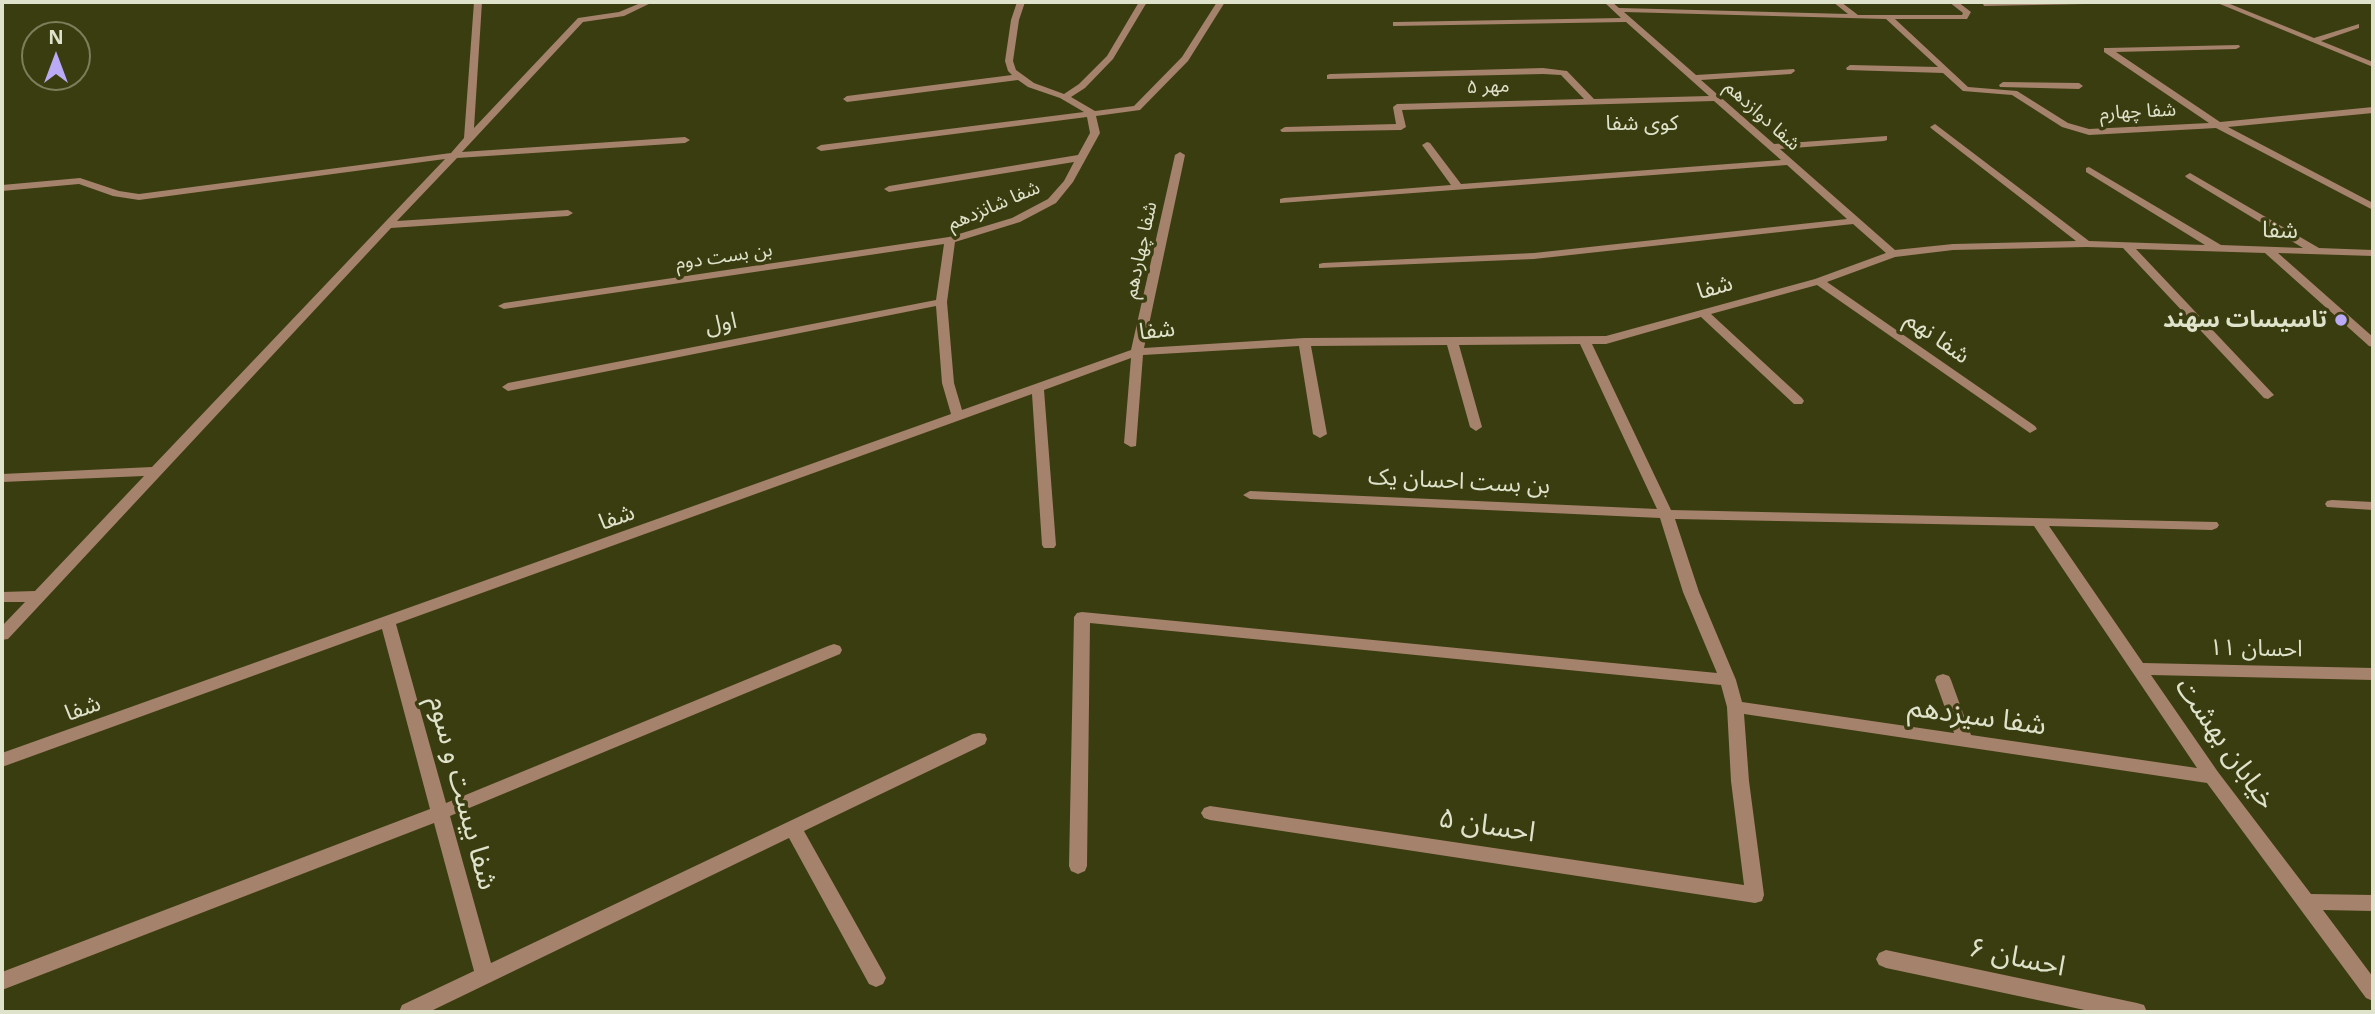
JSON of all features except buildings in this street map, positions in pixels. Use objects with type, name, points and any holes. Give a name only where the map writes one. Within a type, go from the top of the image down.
[{"type":"street","points":[[469,139],[478,2]]},
{"type":"street","points":[[2,635],[581,20],[621,14],[649,2]]},
{"type":"street","points":[[1021,2],[1015,20],[1009,61],[1012,71],[1091,112]]},
{"type":"street","points":[[1065,97],[1082,86],[1110,57],[1143,2]]},
{"type":"street","points":[[821,148],[1091,112],[1128,111],[1144,104],[1185,59],[1221,2]]},
{"type":"street","name":"شفا دوازدهم","points":[[1608,2],[1853,222],[1893,254]]},
{"type":"street","points":[[1703,2],[1710,13]]},
{"type":"street","points":[[1837,2],[1856,18]]},
{"type":"street","points":[[1620,10],[1856,18],[1964,17],[1967,12],[1953,2]]},
{"type":"street","points":[[1987,4],[2085,2]]},
{"type":"street","points":[[2219,2],[2373,65]]},
{"type":"street","points":[[1889,18],[1959,84],[2078,86]]},
{"type":"street","points":[[1396,23],[1631,20]]},
{"type":"street","points":[[2312,41],[2356,26]]},
{"type":"street","name":"شفا چهارم","points":[[2236,47],[2107,50],[2218,125],[2373,207]]},
{"type":"street","points":[[1850,68],[1945,70]]},
{"type":"street","points":[[1330,77],[1543,71],[1564,73],[1592,102]]},
{"type":"street","points":[[1694,78],[1791,71]]},
{"type":"street","points":[[847,99],[1020,77]]},
{"type":"street","name":"شفا چهارم","points":[[1959,84],[1972,90],[2014,93],[2065,125],[2089,132],[2218,125]]},
{"type":"street","name":"مهر ۵","points":[[1285,130],[1401,128],[1397,107],[1716,98]]},
{"type":"street","points":[[2218,125],[2373,110]]},
{"type":"street","name":"شفا شانزدهم","points":[[958,418],[948,383],[941,302],[950,240],[1016,220],[1052,201],[1068,182],[1095,133],[1091,112]]},
{"type":"street","points":[[1935,127],[2086,244]]},
{"type":"street","points":[[1772,147],[1884,138]]},
{"type":"street","points":[[2,188],[80,181],[117,194],[139,197],[454,155],[685,140]]},
{"type":"street","points":[[1427,145],[1457,186]]},
{"type":"street","name":"شفا چهاردهم","points":[[1131,443],[1137,352],[1180,155]]},
{"type":"street","points":[[890,189],[1080,158]]},
{"type":"street","points":[[1284,201],[1787,162]]},
{"type":"street","points":[[2089,170],[2221,250]]},
{"type":"street","points":[[2190,176],[2319,253]]},
{"type":"street","points":[[388,225],[568,213]]},
{"type":"street","points":[[1323,266],[1534,256],[1853,222]]},
{"type":"street","name":"بن بست دوم","points":[[504,306],[950,240]]},
{"type":"street","name":"شفا","points":[[2,761],[1038,390],[1137,352],[1304,342],[1606,340],[1819,281],[1893,254],[1953,247],[2086,244],[2270,252],[2373,253]]},
{"type":"street","points":[[2127,246],[2268,395]]},
{"type":"street","points":[[2270,252],[2373,343]]},
{"type":"street","name":"شفا نهم","points":[[1819,281],[2030,429]]},
{"type":"street","name":"اول","points":[[508,387],[941,302]]},
{"type":"street","points":[[1703,313],[1798,401]]},
{"type":"street","points":[[1304,342],[1320,434]]},
{"type":"street","points":[[1452,342],[1476,427]]},
{"type":"street","points":[[1585,342],[1666,514],[1691,592],[1728,680],[1735,707]]},
{"type":"street","points":[[1038,390],[1049,545]]},
{"type":"street","points":[[2,478],[157,471]]},
{"type":"street","name":"بن بست احسان یک","points":[[1250,495],[1666,514],[2212,525]]},
{"type":"street","points":[[2332,504],[2373,506]]},
{"type":"street","name":"خیابان بهشت","points":[[2039,522],[2212,777],[2373,992]]},
{"type":"street","points":[[2,597],[39,596]]},
{"type":"street","points":[[1078,866],[1082,617],[1728,680]]},
{"type":"street","name":"شفا بیست و سوم","points":[[388,622],[485,977]]},
{"type":"street","points":[[2,981],[440,813],[834,650]]},
{"type":"street","name":"احسان ۱۱","points":[[2138,669],[2373,674]]},
{"type":"street","points":[[1943,680],[1965,741]]},
{"type":"street","name":"شفا سیزدهم","points":[[1735,707],[2212,777]]},
{"type":"street","name":"احسان ۵","points":[[1210,813],[1755,895],[1740,781],[1735,707]]},
{"type":"street","points":[[410,1012],[979,738]]},
{"type":"street","points":[[793,828],[876,978]]},
{"type":"street","points":[[2306,902],[2373,903]]},
{"type":"street","name":"احسان ۶","points":[[1886,959],[2137,1012]]},
{"type":"place","name":"تاسیسات سهند","points":[[2341,320]]},
{"type":"district","name":"کوی شفا","points":[[1642,124]]}]
